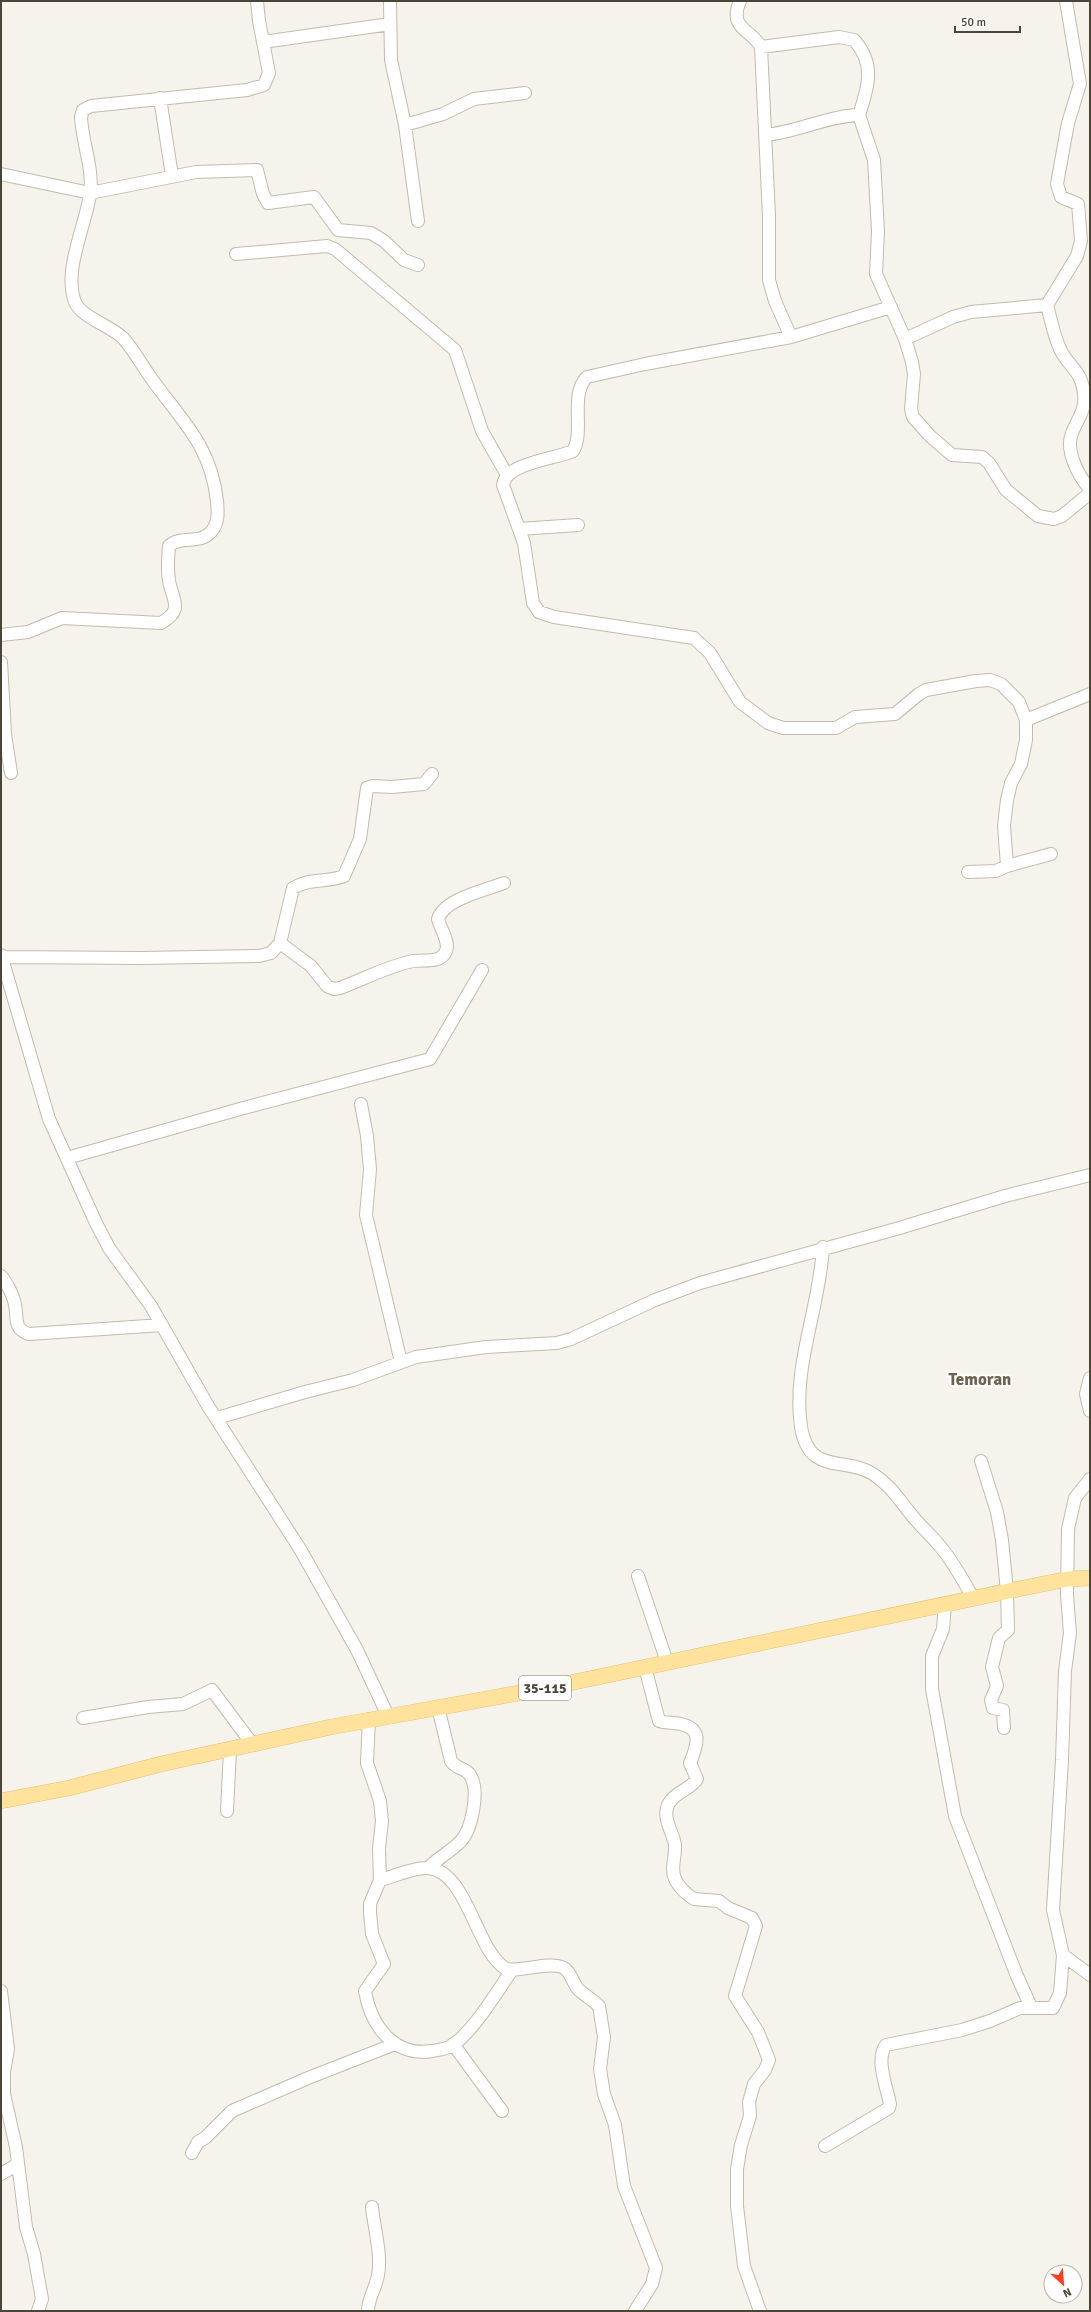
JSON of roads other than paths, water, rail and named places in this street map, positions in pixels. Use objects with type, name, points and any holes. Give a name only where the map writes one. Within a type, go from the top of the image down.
[{"type":"main road","name":"35-115","points":[[1,1801],[69,1788],[161,1764],[369,1719],[645,1667],[1068,1579],[1090,1578]]},
{"type":"street","points":[[1,635],[28,632],[62,618],[161,623],[173,614],[176,606],[168,571],[170,546],[175,541],[182,539],[202,538],[210,533],[217,520],[215,486],[201,445],[131,347],[113,330],[88,315],[76,304],[72,292],[72,267],[90,193],[81,128],[81,117],[83,110],[91,106],[247,90],[264,85],[269,73],[257,1]]},
{"type":"street","points":[[390,1],[391,60],[405,125],[418,221]]},
{"type":"street","points":[[740,1],[736,17],[739,24],[758,40],[762,47],[769,216],[769,280],[774,301],[791,337]]},
{"type":"street","points":[[1066,1],[1071,41],[1080,84],[1068,123],[1057,190],[1061,197],[1078,204],[1081,241],[1077,256],[1047,305],[1061,351],[1081,379],[1084,409],[1072,435],[1071,448],[1078,471],[1090,489]]},
{"type":"street","points":[[263,42],[390,24]]},
{"type":"street","points":[[762,47],[839,37],[854,40],[864,55],[869,71],[866,95],[858,115],[874,160],[878,231],[876,274],[905,339],[914,374],[911,409],[913,417],[944,450],[957,456],[982,457],[989,463],[1006,490],[1029,509],[1047,519],[1054,519],[1062,516],[1090,493]]},
{"type":"street","points":[[405,125],[443,114],[474,99],[525,94]]},
{"type":"street","points":[[160,98],[172,176]]},
{"type":"street","points":[[765,135],[783,133],[844,116],[858,115]]},
{"type":"street","points":[[1,174],[90,193],[196,172],[257,170],[263,194],[268,203],[314,198],[338,230],[371,233],[384,241],[404,260],[418,265]]},
{"type":"street","points":[[236,254],[327,246],[335,248],[455,350],[482,431],[507,474]]},
{"type":"street","points":[[905,339],[953,317],[971,312],[1047,305]]},
{"type":"street","points":[[891,307],[791,337],[645,364],[587,377],[583,380],[579,394],[576,442],[573,451],[562,456],[520,467],[507,474],[503,481],[504,492],[519,529],[526,553],[533,603],[539,612],[554,617],[694,638],[710,653],[740,702],[768,723],[783,728],[836,728],[855,717],[890,716],[902,710],[919,694],[926,690],[990,680],[1001,684],[1019,702],[1026,720],[1026,740],[1021,764],[1012,783],[1006,806],[1004,826],[1007,866]]},
{"type":"street","points":[[519,529],[578,525]]},
{"type":"street","points":[[1,662],[5,734],[11,773]]},
{"type":"street","points":[[1026,720],[1090,694]]},
{"type":"street","points":[[388,1716],[360,1656],[300,1549],[217,1418],[162,1325],[109,1248],[47,1112],[1,956],[142,958],[259,956],[271,953],[280,943],[293,888],[302,882],[333,881],[344,876],[360,839],[367,788],[373,786],[392,787],[424,784],[432,774]]},
{"type":"street","points":[[968,872],[996,871],[1007,866],[1050,854]]},
{"type":"street","points":[[280,943],[311,966],[327,986],[334,989],[340,988],[387,969],[413,961],[437,960],[443,956],[447,949],[446,938],[438,919],[443,909],[459,900],[504,883]]},
{"type":"street","points":[[67,1158],[240,1109],[430,1059],[482,970]]},
{"type":"street","points":[[361,1104],[368,1136],[370,1169],[366,1215],[401,1362]]},
{"type":"street","points":[[217,1418],[305,1392],[353,1380],[401,1362],[451,1351],[557,1343],[585,1333],[678,1291],[738,1271],[823,1247],[896,1229],[1005,1196],[1090,1174]]},
{"type":"street","points":[[823,1247],[820,1283],[803,1362],[800,1412],[803,1435],[812,1451],[823,1461],[867,1470],[892,1488],[910,1514],[945,1553],[973,1598]]},
{"type":"street","points":[[1,1276],[15,1305],[17,1325],[22,1332],[29,1334],[162,1325]]},
{"type":"street","points":[[1090,1378],[1086,1394],[1090,1412]]},
{"type":"street","points":[[981,1461],[997,1512],[1005,1559],[1008,1591],[1008,1630],[999,1638],[992,1667],[997,1686],[991,1700],[993,1708],[1003,1710],[1004,1728]]},
{"type":"street","points":[[825,2146],[889,2108],[890,2104],[882,2069],[882,2052],[886,2045],[962,2030],[990,2021],[1020,2008],[1031,2007],[1047,2009],[1053,2008],[1056,2004],[1060,1993],[1063,1955],[1053,1910],[1065,1671],[1070,1633],[1067,1547],[1070,1514],[1078,1493],[1090,1479]]},
{"type":"street","points":[[638,1576],[667,1662]]},
{"type":"street","points":[[945,1604],[943,1629],[932,1656],[932,1689],[955,1816],[1017,1976],[1031,2007]]},
{"type":"street","points":[[645,1667],[659,1721],[686,1724],[692,1727],[696,1734],[696,1747],[690,1763],[697,1779],[688,1789],[674,1797],[667,1808],[667,1824],[675,1846],[673,1867],[676,1880],[694,1899],[719,1901],[728,1908],[752,1918],[756,1926],[735,1996],[758,2032],[769,2060],[765,2070],[754,2084],[749,2102],[750,2116],[741,2145],[737,2169],[737,2206],[744,2266],[760,2311]]},
{"type":"street","points":[[83,1718],[148,1707],[183,1704],[212,1690],[253,1745]]},
{"type":"street","points":[[380,1880],[428,1868],[464,1836],[469,1828],[474,1799],[474,1784],[467,1771],[454,1766],[451,1761],[438,1707]]},
{"type":"street","points":[[369,1719],[367,1763],[381,1809],[379,1848],[380,1880],[370,1904],[370,1912],[372,1934],[382,1953],[384,1964],[365,1991],[376,2021],[395,2044],[410,2052],[421,2053],[438,2050],[453,2044],[474,2022],[512,1970]]},
{"type":"street","points":[[227,1811],[230,1750]]},
{"type":"street","points":[[428,1868],[440,1873],[455,1887],[471,1913],[493,1956],[505,1968],[512,1970],[534,1966],[562,1967],[568,1971],[578,1989],[592,1999],[601,2011],[604,2037],[600,2069],[604,2094],[615,2124],[624,2186],[656,2268],[652,2284],[635,2311]]},
{"type":"street","points":[[1063,1955],[1090,1975]]},
{"type":"street","points":[[1,1991],[7,2039],[3,2065],[4,2094],[18,2164],[26,2226],[34,2254],[42,2298],[38,2311]]},
{"type":"street","points":[[192,2153],[198,2142],[205,2138],[232,2111],[308,2078],[395,2044]]},
{"type":"street","points":[[453,2044],[502,2111]]},
{"type":"street","points":[[1,2174],[18,2164]]},
{"type":"street","points":[[368,2311],[368,2302],[378,2276],[379,2265],[372,2207]]},
{"type":"district","name":"Temoran","points":[[980,1379]]}]
